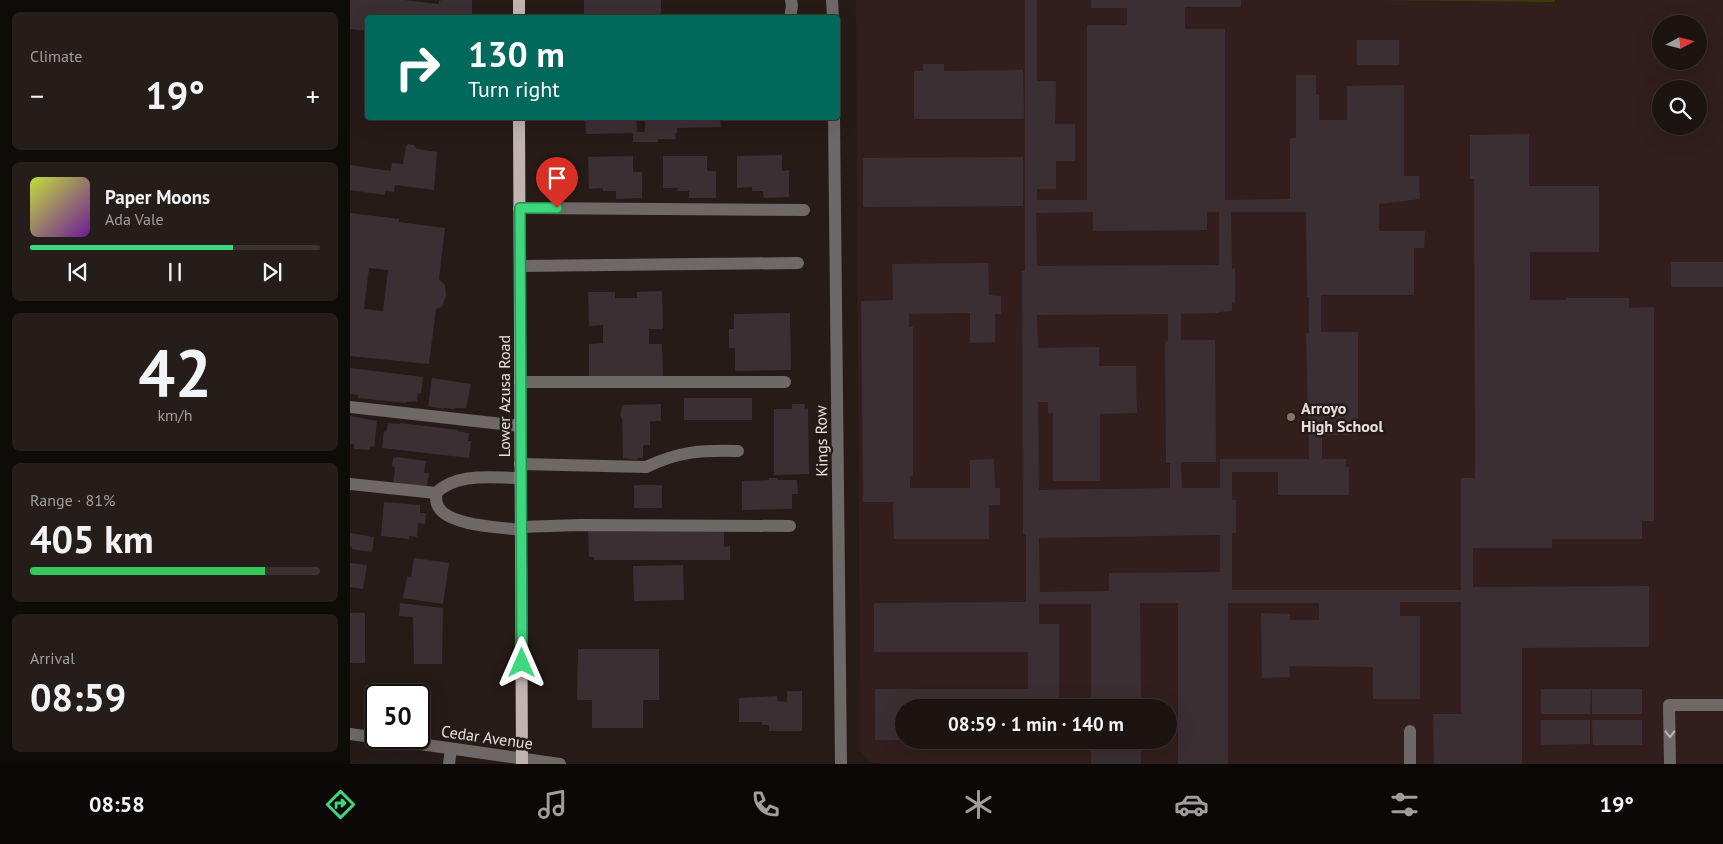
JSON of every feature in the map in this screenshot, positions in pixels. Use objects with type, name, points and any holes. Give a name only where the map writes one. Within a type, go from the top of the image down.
[{"type":"main road","points":[[519,0],[519,15]]},
{"type":"main road","name":"Lower Azusa Road","points":[[519,120],[522,761]]},
{"type":"street","points":[[790,15],[791,0]]},
{"type":"street","points":[[832,0],[832,15]]},
{"type":"street","name":"Kings Row","points":[[834,120],[840,764]]},
{"type":"street","points":[[520,208],[804,210]]},
{"type":"street","points":[[520,266],[798,263]]},
{"type":"street","points":[[520,382],[785,382]]},
{"type":"street","points":[[350,407],[520,426]]},
{"type":"street","points":[[738,451],[702,450],[665,458],[646,467],[520,471],[455,481],[441,488],[436,493],[436,502],[440,510],[458,521],[521,528],[580,525],[790,526]]},
{"type":"street","points":[[350,484],[436,493]]},
{"type":"street","points":[[1670,764],[1669,705],[1723,704]]},
{"type":"street","points":[[1410,731],[1410,764]]},
{"type":"street","name":"Cedar Avenue","points":[[350,734],[522,761],[560,764]]},
{"type":"street","points":[[449,764],[451,749]]},
{"type":"shaded area","name":"Arroyo High School","points":[[856,0],[1723,0],[1723,764],[885,764],[870,762],[860,751]]},
{"type":"green space","points":[[1376,0],[1555,0],[1555,2]]},
{"type":"building","points":[[350,0],[404,0],[439,4],[439,1],[442,0],[472,0],[472,15],[365,15],[365,31],[350,29]]},
{"type":"building","points":[[584,0],[661,0],[661,15],[584,15]]},
{"type":"building","points":[[1025,0],[1037,0],[1037,81],[1056,81],[1055,124],[1075,124],[1075,161],[1056,161],[1056,189],[1037,189],[1037,200],[1087,200],[1087,25],[1127,25],[1127,8],[1091,8],[1091,0],[1241,0],[1241,7],[1185,7],[1185,29],[1225,29],[1225,200],[1290,199],[1290,138],[1296,138],[1296,75],[1316,75],[1316,95],[1319,95],[1319,120],[1347,120],[1347,86],[1404,85],[1404,176],[1419,176],[1420,199],[1379,204],[1379,231],[1425,231],[1424,248],[1414,248],[1414,295],[1321,295],[1321,332],[1358,332],[1358,435],[1322,435],[1322,459],[1346,459],[1346,467],[1349,467],[1349,495],[1278,495],[1278,472],[1232,472],[1232,500],[1236,500],[1236,533],[1232,533],[1232,590],[1461,590],[1461,478],[1475,478],[1474,179],[1470,179],[1470,135],[1529,134],[1529,186],[1599,186],[1599,252],[1530,252],[1530,300],[1629,298],[1629,308],[1654,307],[1654,521],[1642,521],[1642,539],[1552,539],[1552,548],[1473,548],[1473,587],[1649,586],[1649,647],[1522,648],[1522,764],[1434,764],[1433,714],[1461,714],[1461,602],[1400,602],[1400,616],[1420,616],[1420,699],[1373,699],[1373,667],[1289,666],[1290,677],[1262,678],[1261,613],[1290,614],[1290,620],[1319,620],[1319,603],[1228,603],[1228,764],[1178,764],[1178,603],[1140,603],[1141,699],[1091,699],[1091,604],[1039,604],[1039,624],[1059,624],[1059,699],[895,699],[895,740],[875,740],[875,689],[1028,689],[1028,652],[874,652],[874,603],[1026,602],[1026,534],[1023,534],[1022,271],[1025,271]],"holes":[[[1093,212],[1093,231],[1207,230],[1207,212],[1219,212],[1219,265],[1037,266],[1036,213]],[[1231,212],[1306,212],[1307,297],[1309,297],[1309,333],[1306,333],[1309,459],[1220,459],[1220,488],[1182,488],[1181,462],[1216,462],[1215,340],[1181,340],[1181,314],[1232,311],[1232,302],[1235,302],[1235,268],[1232,269]],[[1168,314],[1168,341],[1165,342],[1166,463],[1170,463],[1170,488],[1039,490],[1038,402],[1048,402],[1048,414],[1053,413],[1053,481],[1100,481],[1100,414],[1137,413],[1136,366],[1099,366],[1099,347],[1038,348],[1037,315]],[[1220,535],[1220,572],[1109,573],[1109,591],[1040,592],[1039,538]]]},
{"type":"building","points":[[1357,40],[1399,40],[1399,65],[1357,65]]},
{"type":"building","points":[[923,64],[944,64],[944,71],[1023,70],[1024,119],[914,119],[914,71],[923,71]]},
{"type":"building","points":[[585,120],[636,120],[637,132],[645,132],[645,120],[720,120],[721,127],[677,128],[677,133],[675,133],[676,139],[658,139],[658,142],[633,142],[633,133],[586,134]]},
{"type":"building","points":[[408,144],[414,145],[417,149],[437,152],[434,190],[395,185],[394,192],[385,191],[385,195],[350,190],[350,165],[391,171],[392,163],[403,164]]},
{"type":"building","points":[[782,155],[782,171],[789,170],[789,197],[764,198],[763,191],[752,191],[752,187],[737,188],[737,156]]},
{"type":"building","points":[[633,156],[633,172],[642,172],[642,198],[616,199],[616,191],[603,191],[603,188],[589,189],[588,157]]},
{"type":"building","points":[[663,156],[707,156],[707,171],[716,171],[716,198],[689,198],[689,191],[677,191],[678,188],[663,188]]},
{"type":"building","points":[[1023,157],[1023,206],[863,207],[863,158]]},
{"type":"building","points":[[350,213],[399,219],[399,222],[445,228],[439,279],[445,285],[446,296],[442,307],[436,309],[429,364],[350,356]],"holes":[[[369,268],[388,270],[383,311],[364,309]]]},
{"type":"building","points":[[1671,262],[1723,262],[1723,287],[1671,287]]},
{"type":"building","points":[[988,263],[989,295],[1001,296],[1001,314],[995,314],[995,342],[970,343],[970,313],[909,314],[909,327],[913,327],[913,476],[910,476],[910,488],[970,488],[970,460],[994,459],[995,488],[1000,488],[1000,505],[989,505],[989,539],[894,539],[893,502],[863,502],[861,301],[893,300],[892,264]]},
{"type":"building","points":[[662,291],[663,329],[649,329],[649,344],[662,344],[663,377],[589,377],[589,344],[603,343],[603,325],[589,326],[588,292],[615,292],[615,298],[637,298],[637,292]]},
{"type":"building","points":[[790,313],[791,370],[735,371],[735,348],[729,348],[729,329],[734,329],[734,314]]},
{"type":"building","points":[[350,368],[423,377],[421,394],[418,393],[417,401],[406,403],[358,398],[358,395],[350,394]]},
{"type":"building","points":[[432,378],[471,384],[466,408],[444,409],[428,406]]},
{"type":"building","points":[[684,398],[752,398],[752,420],[684,420]]},
{"type":"building","points":[[661,404],[661,421],[650,421],[650,445],[643,445],[643,458],[636,460],[623,458],[622,418],[620,415],[623,405]]},
{"type":"building","points":[[792,404],[805,404],[805,409],[808,408],[809,474],[774,475],[774,409],[792,409]]},
{"type":"building","points":[[350,416],[377,421],[374,447],[370,446],[370,450],[354,449],[354,444],[350,444]]},
{"type":"building","points":[[388,423],[458,430],[469,433],[468,441],[471,441],[469,458],[382,448],[384,431],[386,432]]},
{"type":"building","points":[[393,458],[426,461],[424,473],[429,473],[427,486],[393,484],[395,467],[392,466]]},
{"type":"building","points":[[769,478],[797,480],[798,494],[792,494],[792,509],[742,510],[742,481],[769,480]]},
{"type":"building","points":[[634,485],[662,485],[662,508],[634,508]]},
{"type":"building","points":[[384,502],[420,505],[420,513],[426,513],[425,524],[418,523],[417,537],[409,536],[409,539],[381,536]]},
{"type":"building","points":[[588,530],[724,530],[724,547],[730,546],[730,560],[594,560],[594,557],[589,557]]},
{"type":"building","points":[[350,533],[374,537],[372,552],[352,549],[350,546]]},
{"type":"building","points":[[414,558],[449,563],[443,604],[403,598],[407,576],[411,577]]},
{"type":"building","points":[[350,563],[367,565],[363,589],[350,587]]},
{"type":"building","points":[[683,565],[684,600],[634,601],[633,566]]},
{"type":"building","points":[[400,603],[443,608],[442,664],[414,664],[413,617],[399,616]]},
{"type":"building","points":[[350,613],[365,613],[365,663],[350,663]]},
{"type":"building","points":[[578,649],[659,649],[659,700],[643,700],[643,728],[592,728],[592,700],[577,700]]},
{"type":"building","points":[[1541,689],[1591,689],[1590,714],[1541,714]]},
{"type":"building","points":[[1592,689],[1642,689],[1642,714],[1592,714]]},
{"type":"building","points":[[787,691],[802,691],[802,731],[769,731],[769,725],[762,725],[762,722],[739,722],[739,698],[777,696],[778,701],[787,702]]},
{"type":"building","points":[[1541,720],[1590,720],[1590,744],[1541,745]]},
{"type":"building","points":[[1592,720],[1642,720],[1642,745],[1593,745]]},
{"type":"building","points":[[1091,749],[1141,749],[1141,764],[1091,764]]},
{"type":"place","name":"Arroyo High School","points":[[1291,417]]},
{"type":"route","points":[[522,663],[520,208],[557,208]]}]
